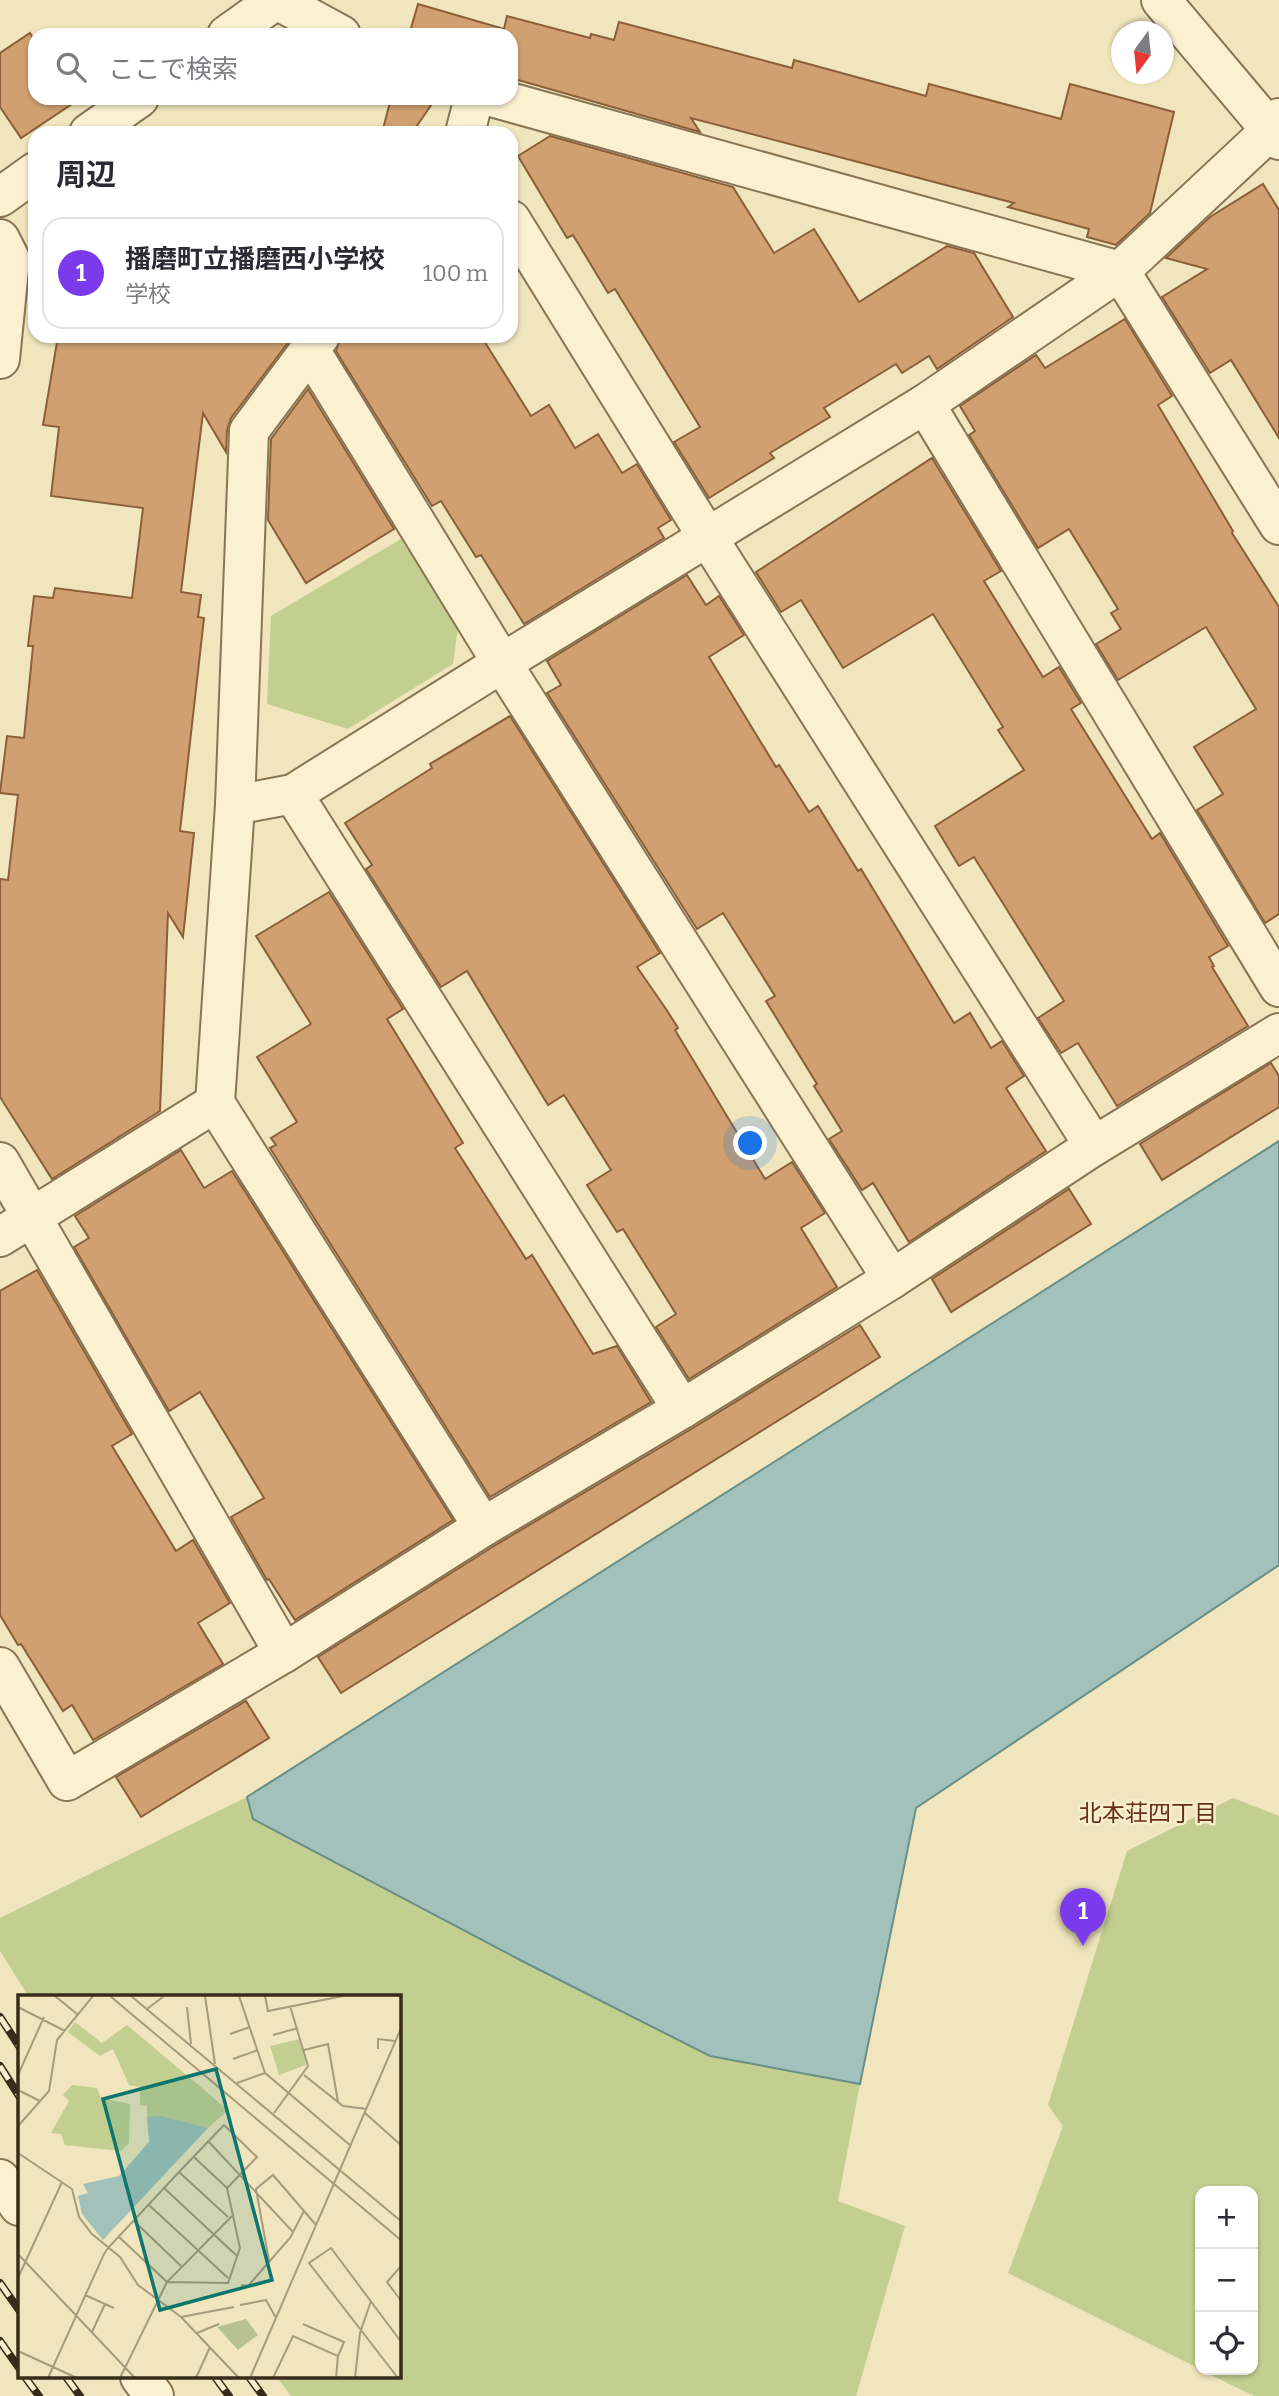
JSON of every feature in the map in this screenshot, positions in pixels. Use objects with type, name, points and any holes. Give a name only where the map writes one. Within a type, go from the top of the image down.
[{"type":"street","points":[[237,28],[277,0],[330,28]]},
{"type":"street","points":[[235,805],[293,794],[925,404],[1120,271],[1276,129],[1161,0]]},
{"type":"street","points":[[518,104],[1120,271],[1279,525]]},
{"type":"street","points":[[99,126],[129,105]]},
{"type":"street","points":[[467,126],[472,105]]},
{"type":"street","points":[[0,197],[28,177]]},
{"type":"street","points":[[518,231],[708,538],[1094,1146]]},
{"type":"street","points":[[0,239],[10,259],[0,359]]},
{"type":"street","points":[[483,1527],[215,1102],[235,805],[250,431],[315,343],[502,663],[892,1279]]},
{"type":"street","points":[[925,404],[1279,987]]},
{"type":"street","points":[[293,794],[682,1409]]},
{"type":"street","points":[[0,1667],[67,1781],[284,1653],[483,1527],[682,1409],[892,1279],[1094,1146],[1279,1033]]},
{"type":"street","points":[[16,1227],[215,1102]]},
{"type":"street","points":[[0,1162],[16,1227],[284,1653]]},
{"type":"street","points":[[0,2179],[18,2205]]},
{"type":"street","points":[[141,2378],[154,2396]]},
{"type":"green space","points":[[401,539],[458,627],[453,664],[348,729],[267,704],[271,616]]},
{"type":"green space","points":[[247,1797],[253,1819],[524,1962],[710,2056],[860,2084],[838,2201],[905,2226],[856,2396],[291,2396],[278,2378],[401,2378],[401,1995],[28,1995],[0,1951],[0,1918]]},
{"type":"green space","points":[[1233,1798],[1279,1816],[1279,2396],[1254,2396],[1211,2375],[1258,2375],[1258,2186],[1195,2186],[1195,2366],[1008,2273],[1063,2126],[1048,2105],[1127,1851]]},
{"type":"water","points":[[1279,1141],[1279,1565],[916,1808],[860,2084],[710,2056],[524,1962],[253,1819],[247,1797]]},
{"type":"building","points":[[418,4],[501,28],[411,28]]},
{"type":"building","points":[[507,16],[590,38],[591,34],[614,40],[619,22],[792,68],[794,60],[926,96],[929,84],[1061,119],[1070,84],[1174,112],[1150,213],[1116,245],[1087,237],[1089,229],[1008,207],[1014,203],[691,118],[700,132],[518,80],[518,28],[504,28]]},
{"type":"building","points":[[28,34],[28,105],[70,105],[39,126],[28,126],[28,133],[21,138],[0,107],[0,53]]},
{"type":"building","points":[[389,105],[431,105],[417,126],[384,126]]},
{"type":"building","points":[[550,136],[733,187],[774,253],[814,229],[859,302],[947,246],[974,253],[1013,317],[937,369],[929,356],[902,373],[896,364],[824,408],[830,417],[770,453],[774,458],[709,498],[674,442],[700,427],[615,289],[608,293],[573,235],[567,238],[518,156]]},
{"type":"building","points":[[1263,184],[1279,210],[1279,438],[1231,360],[1210,373],[1162,297],[1207,269],[1166,258],[1210,217]]},
{"type":"building","points":[[1125,319],[1172,396],[1158,405],[1232,533],[1279,607],[1279,914],[1265,923],[1197,810],[1223,794],[1194,747],[1256,709],[1206,627],[1118,680],[1096,644],[1121,629],[1111,613],[1118,609],[1069,529],[1038,548],[969,435],[975,431],[960,406],[1036,355],[1045,368]]},
{"type":"building","points":[[57,343],[288,343],[231,418],[227,430],[226,452],[203,413],[181,592],[201,595],[198,617],[204,618],[180,831],[194,833],[183,937],[168,913],[160,1111],[52,1179],[0,1097],[0,879],[8,880],[18,795],[0,793],[7,736],[24,738],[33,646],[28,646],[34,596],[53,598],[55,588],[132,598],[143,508],[51,496],[59,427],[43,425]]},
{"type":"building","points":[[339,343],[485,343],[531,416],[549,405],[575,448],[598,434],[622,473],[637,464],[671,520],[658,528],[664,538],[524,624],[481,555],[476,557],[441,501],[432,506],[336,351]]},
{"type":"building","points":[[308,389],[394,529],[306,583],[268,520],[271,439]]},
{"type":"building","points":[[932,458],[1001,571],[984,581],[1043,677],[1059,667],[1081,703],[1071,709],[1152,839],[1160,833],[1228,946],[1209,957],[1214,966],[1212,967],[1248,1026],[1117,1106],[1078,1043],[1061,1053],[1038,1018],[1064,1001],[974,857],[959,866],[935,826],[1024,770],[998,730],[1003,727],[933,614],[843,668],[801,600],[781,612],[756,572]]},
{"type":"building","points":[[687,575],[706,605],[719,596],[744,635],[709,657],[776,767],[779,765],[809,812],[818,806],[858,871],[861,869],[954,1023],[970,1013],[991,1048],[1002,1041],[1024,1076],[1006,1088],[1046,1151],[909,1242],[873,1183],[862,1190],[829,1139],[842,1131],[814,1086],[817,1084],[766,1001],[775,996],[723,913],[697,929],[547,693],[561,685],[547,661]]},
{"type":"building","points":[[510,716],[660,953],[637,967],[678,1028],[675,1030],[765,1179],[792,1162],[825,1213],[801,1228],[837,1287],[689,1379],[656,1327],[676,1314],[623,1229],[617,1232],[587,1185],[611,1170],[564,1095],[548,1105],[467,971],[441,987],[366,869],[372,865],[345,823],[432,768],[430,764]]},
{"type":"building","points":[[329,892],[403,1009],[387,1019],[463,1143],[455,1148],[526,1259],[532,1255],[593,1354],[617,1346],[651,1402],[490,1497],[270,1148],[276,1145],[271,1138],[297,1122],[257,1057],[311,1024],[256,936]]},
{"type":"building","points":[[1271,1063],[1279,1076],[1279,1107],[1162,1180],[1140,1144]]},
{"type":"building","points":[[181,1150],[204,1188],[232,1171],[453,1520],[295,1620],[269,1579],[267,1580],[231,1517],[264,1498],[200,1392],[169,1411],[74,1247],[89,1238],[75,1216]]},
{"type":"building","points":[[1069,1189],[1091,1224],[951,1312],[932,1279]]},
{"type":"building","points":[[37,1270],[132,1434],[112,1446],[176,1551],[193,1540],[230,1603],[198,1623],[223,1664],[93,1740],[72,1705],[63,1711],[0,1615],[0,1291]]},
{"type":"building","points":[[860,1325],[880,1357],[341,1693],[318,1657],[494,1546]]},
{"type":"building","points":[[246,1701],[269,1738],[141,1817],[116,1777]]},
{"type":"railway","points":[[0,2017],[18,2044]]},
{"type":"railway","points":[[0,2066],[18,2094]]},
{"type":"railway","points":[[0,2283],[18,2309]]},
{"type":"railway","points":[[0,2341],[18,2367]]},
{"type":"railway","points":[[26,2378],[39,2396]]},
{"type":"railway","points":[[67,2378],[80,2396]]},
{"type":"railway","points":[[216,2378],[229,2396]]},
{"type":"railway","points":[[250,2378],[263,2396]]},
{"type":"place","name":"播磨町立播磨西小学校","points":[[1083,1946]]},
{"type":"district","name":"北本荘四丁目","points":[[1148,1813]]}]
